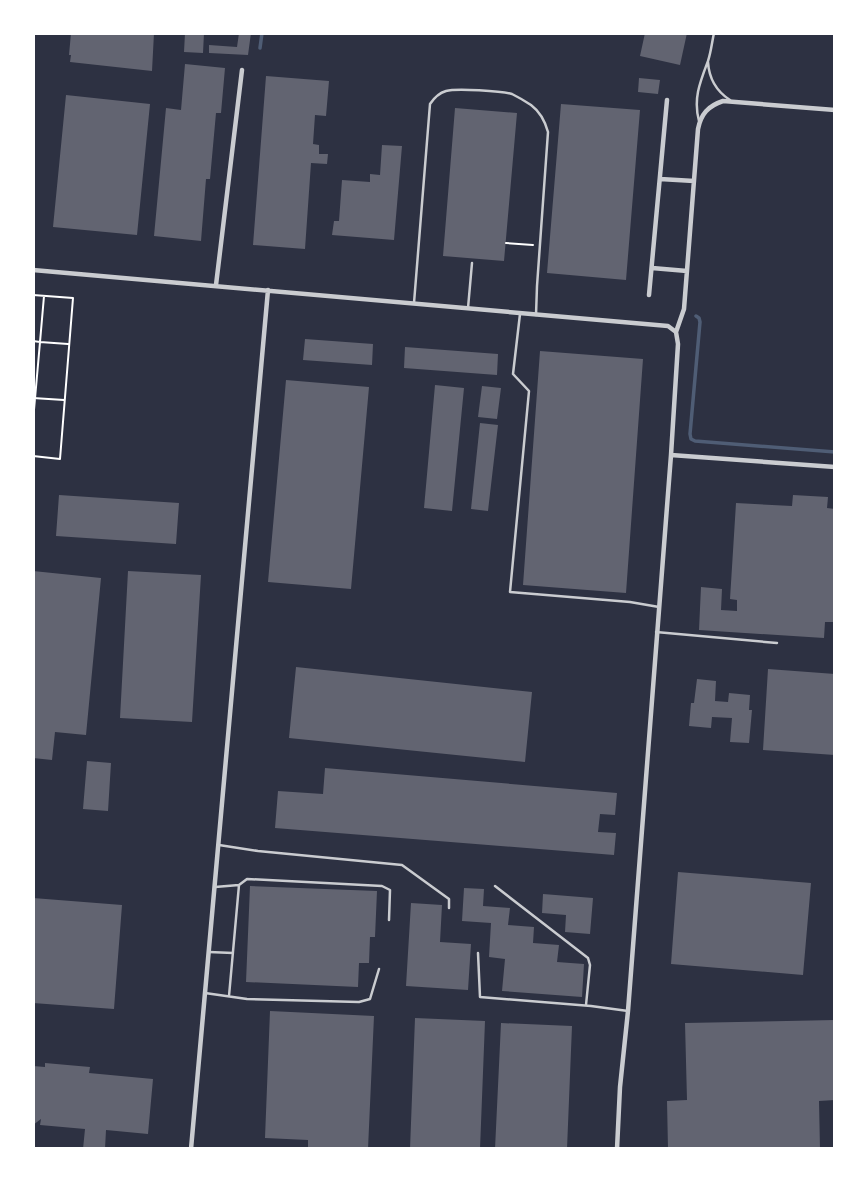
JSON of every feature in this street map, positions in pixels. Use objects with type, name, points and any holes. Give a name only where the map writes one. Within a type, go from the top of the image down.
[{"type":"street","points":[[216,285],[242,70]]},
{"type":"street","points":[[649,295],[667,100]]},
{"type":"street","points":[[617,1149],[671,455],[678,344],[676,332],[684,309],[699,122],[708,108],[731,101],[835,110]]},
{"type":"street","points":[[660,179],[694,181]]},
{"type":"street","points":[[652,268],[687,271]]},
{"type":"street","points":[[33,270],[668,326],[676,332]]},
{"type":"street","points":[[191,1149],[268,290]]},
{"type":"street","points":[[671,455],[835,467]]},
{"type":"lane","points":[[699,122],[697,94],[714,33]]},
{"type":"lane","points":[[708,59],[713,83],[717,90],[731,101]]},
{"type":"lane","points":[[414,303],[430,104],[445,91],[456,89],[509,93],[537,110],[546,123],[548,132],[536,315]]},
{"type":"lane","points":[[468,308],[472,263]]},
{"type":"lane","points":[[520,313],[513,374],[528,391],[510,592],[659,607]]},
{"type":"lane","points":[[656,632],[777,643]]},
{"type":"lane","points":[[219,845],[401,865],[449,899],[449,908]]},
{"type":"lane","points":[[215,887],[239,885],[247,879],[382,886],[390,890],[389,920]]},
{"type":"lane","points":[[229,996],[239,885]]},
{"type":"lane","points":[[495,887],[588,958],[590,965],[586,1006]]},
{"type":"lane","points":[[209,952],[233,953]]},
{"type":"lane","points":[[478,953],[480,997],[628,1011]]},
{"type":"lane","points":[[205,993],[247,999],[359,1002],[370,999],[379,969]]},
{"type":"path","points":[[506,243],[540,246]]},
{"type":"path","points":[[33,295],[73,298],[60,459],[33,456]]},
{"type":"path","points":[[33,421],[44,296]]},
{"type":"path","points":[[33,341],[69,344]]},
{"type":"path","points":[[34,398],[65,400]]},
{"type":"building","points":[[71,33],[154,33],[152,71],[70,62]]},
{"type":"building","points":[[185,33],[204,33],[203,53],[184,52]]},
{"type":"building","points":[[239,33],[251,33],[248,55],[209,53],[209,45],[237,47]]},
{"type":"building","points":[[645,33],[687,33],[680,65],[640,56]]},
{"type":"building","points":[[185,64],[225,68],[221,113],[216,113],[210,179],[206,179],[201,241],[154,236],[166,108],[181,110]]},
{"type":"building","points":[[266,76],[329,81],[326,116],[315,115],[313,144],[319,145],[319,154],[328,154],[327,164],[311,163],[305,249],[253,245]]},
{"type":"building","points":[[639,78],[660,80],[658,94],[638,92]]},
{"type":"building","points":[[66,95],[150,104],[137,235],[53,227]]},
{"type":"building","points":[[561,104],[640,110],[626,280],[547,273]]},
{"type":"building","points":[[455,108],[517,113],[504,261],[443,256]]},
{"type":"building","points":[[382,145],[402,146],[394,240],[332,235],[334,221],[339,221],[342,180],[370,182],[370,174],[380,175]]},
{"type":"building","points":[[305,339],[373,344],[372,365],[303,360]]},
{"type":"building","points":[[405,347],[498,354],[497,375],[404,368]]},
{"type":"building","points":[[540,351],[643,359],[626,593],[523,585]]},
{"type":"building","points":[[286,380],[369,387],[351,589],[268,582]]},
{"type":"building","points":[[435,385],[464,388],[452,511],[424,508]]},
{"type":"building","points":[[482,386],[501,388],[497,419],[478,417]]},
{"type":"building","points":[[480,423],[498,425],[488,511],[471,509]]},
{"type":"building","points":[[59,495],[179,503],[176,544],[56,536]]},
{"type":"building","points":[[793,495],[828,497],[827,508],[835,509],[835,622],[825,622],[824,638],[699,630],[701,587],[722,589],[721,610],[737,611],[737,600],[730,599],[736,503],[792,506]]},
{"type":"building","points":[[33,571],[101,578],[86,735],[55,732],[52,760],[33,758]]},
{"type":"building","points":[[128,571],[201,575],[192,722],[120,718]]},
{"type":"building","points":[[296,667],[532,692],[525,762],[289,738]]},
{"type":"building","points":[[768,669],[835,674],[835,755],[763,750]]},
{"type":"building","points":[[697,679],[716,681],[715,701],[728,702],[729,693],[750,695],[749,710],[752,710],[749,743],[730,742],[732,718],[712,717],[711,728],[689,726]]},
{"type":"building","points":[[87,761],[111,763],[108,811],[83,809]]},
{"type":"building","points":[[325,768],[617,793],[615,815],[600,814],[598,832],[616,833],[614,855],[275,828],[278,791],[323,794]]},
{"type":"building","points":[[678,872],[811,883],[803,975],[671,964]]},
{"type":"building","points":[[250,886],[377,891],[375,937],[370,937],[369,963],[359,963],[358,987],[246,982]]},
{"type":"building","points":[[464,888],[484,889],[483,906],[510,908],[508,925],[534,927],[533,943],[559,945],[557,962],[584,964],[582,997],[502,991],[505,959],[489,957],[491,923],[462,921]]},
{"type":"building","points":[[543,894],[593,898],[590,934],[565,932],[566,915],[542,913]]},
{"type":"building","points":[[33,898],[122,905],[114,1009],[33,1003]]},
{"type":"building","points":[[411,903],[442,905],[440,942],[471,944],[468,990],[406,986]]},
{"type":"building","points":[[270,1011],[374,1016],[368,1149],[308,1149],[308,1140],[265,1138]]},
{"type":"building","points":[[415,1018],[485,1021],[480,1149],[410,1149]]},
{"type":"building","points":[[835,1020],[835,1100],[819,1101],[820,1149],[668,1149],[667,1101],[687,1100],[685,1023]]},
{"type":"building","points":[[501,1023],[572,1026],[567,1149],[495,1149]]},
{"type":"building","points":[[45,1063],[90,1067],[89,1073],[153,1079],[148,1134],[106,1130],[105,1149],[83,1149],[85,1129],[40,1125],[41,1119],[33,1125],[33,1066],[45,1067]]},
{"type":"waterway","points":[[260,48],[262,33]]},
{"type":"waterway","points":[[696,316],[700,322],[691,439],[835,452]]}]
